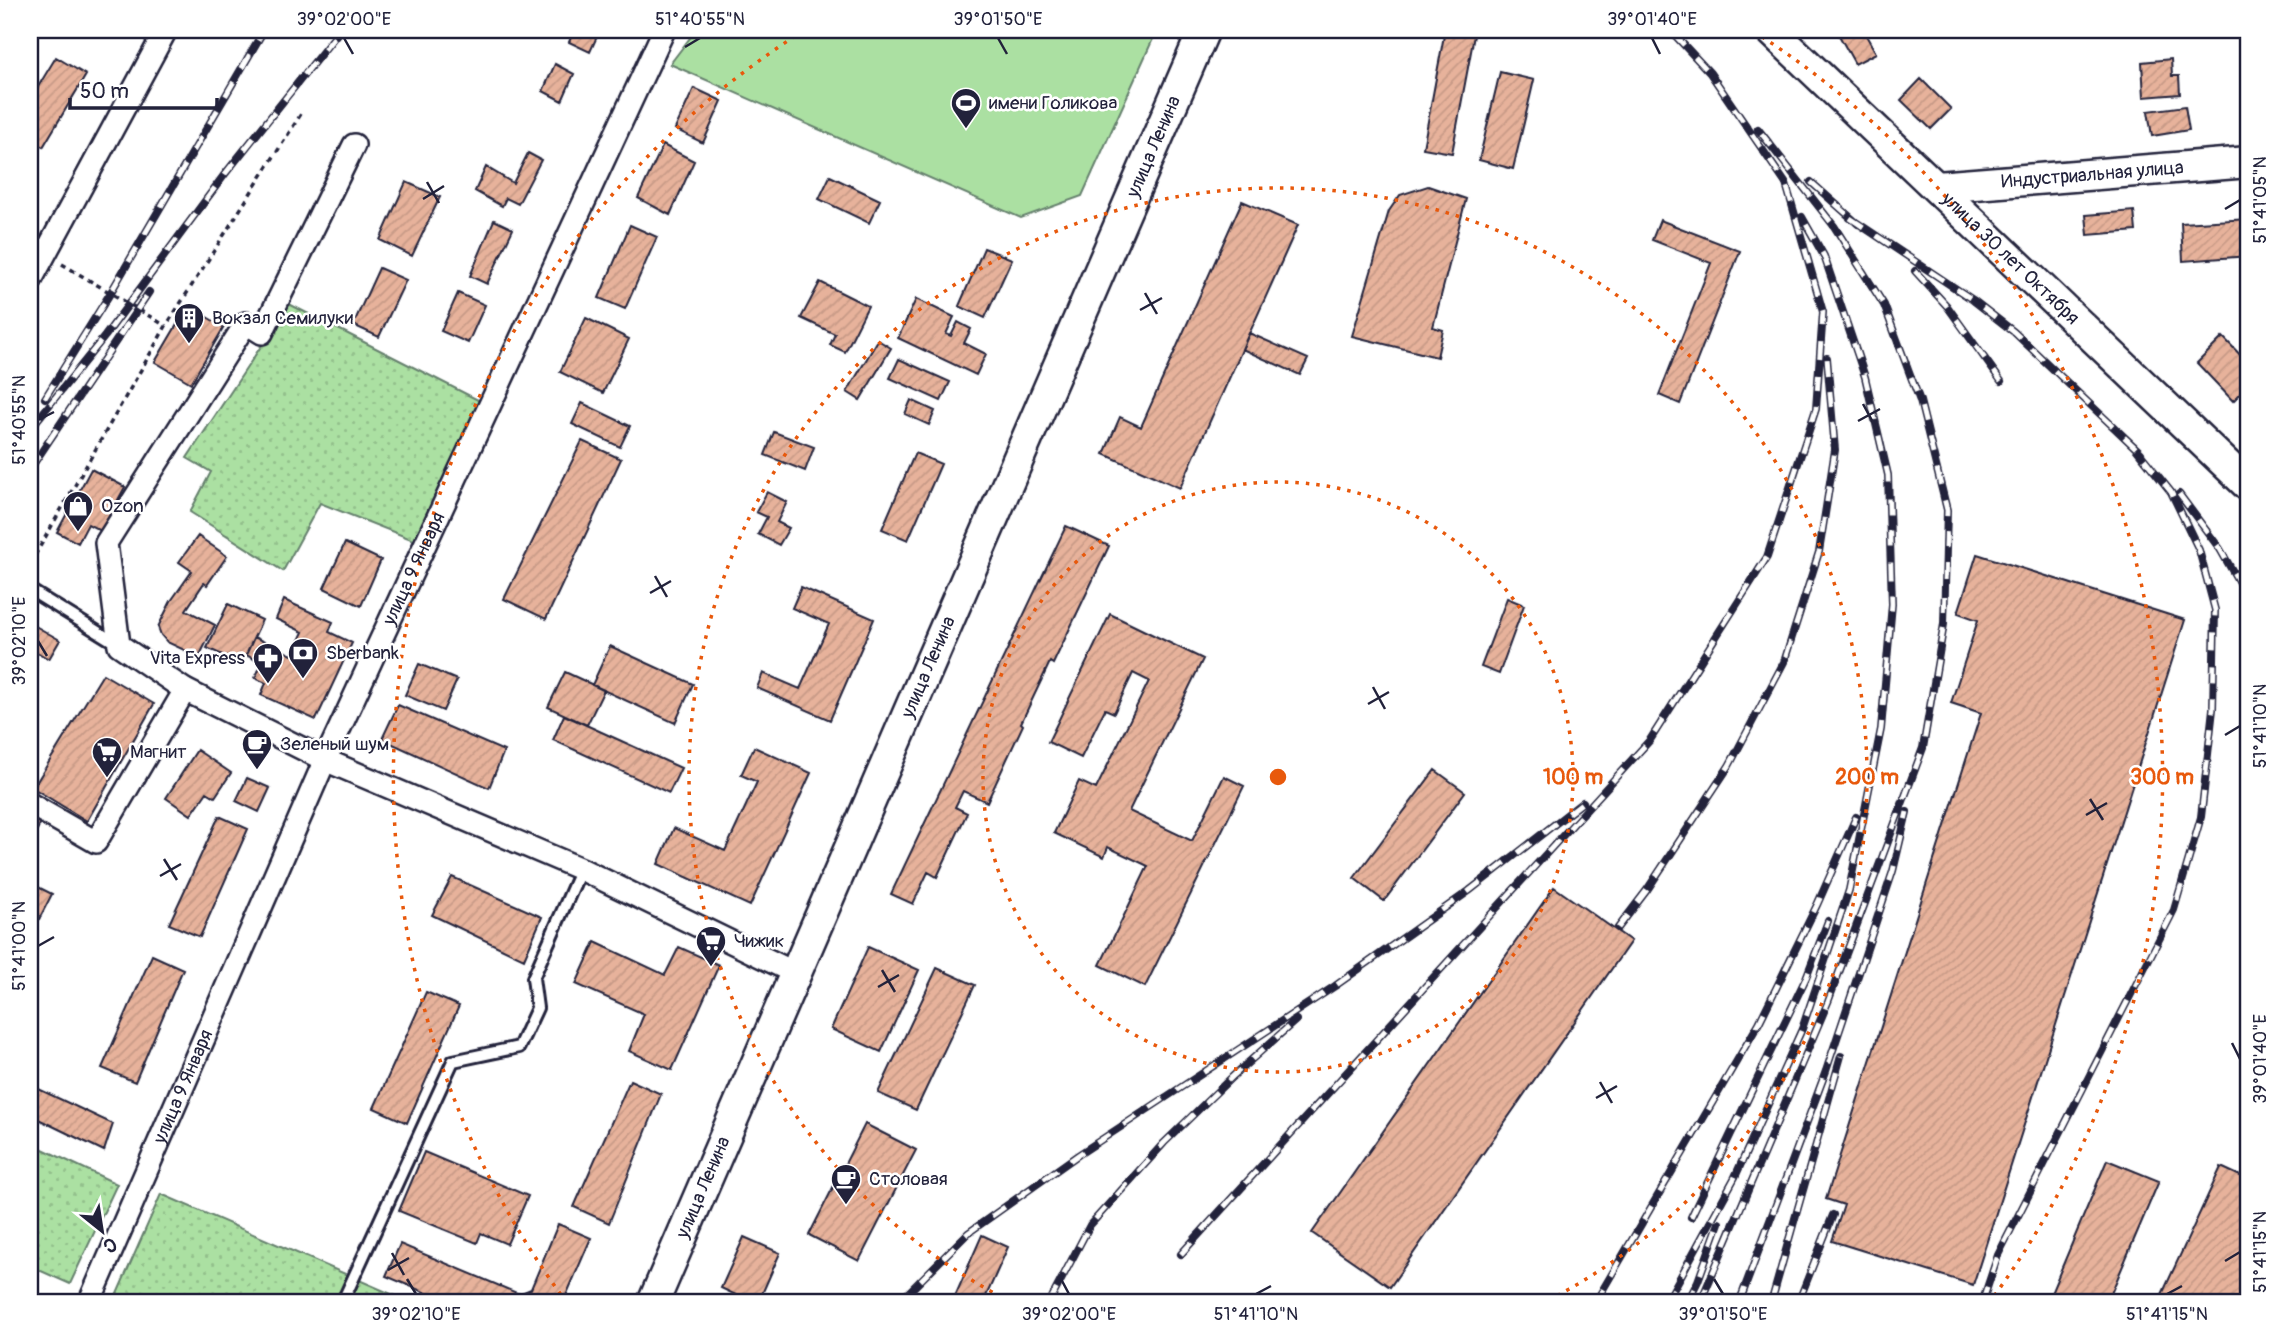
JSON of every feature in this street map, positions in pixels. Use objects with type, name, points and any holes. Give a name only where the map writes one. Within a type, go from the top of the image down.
[{"type":"street","points":[[30,282],[166,30]]},
{"type":"street","name":"улица 9 Января","points":[[89,1303],[325,760],[664,30]]},
{"type":"street","name":"улица Ленина","points":[[653,1303],[1204,30]]},
{"type":"street","name":"улица 30 лет Октября","points":[[1771,30],[2249,486]]},
{"type":"street","points":[[354,145],[262,333],[246,323],[106,543],[119,645],[185,690],[325,760],[581,869],[797,974]]},
{"type":"street","name":"Индустриальная улица","points":[[1937,187],[2249,162]]},
{"type":"street","points":[[30,804],[96,842],[185,690]]},
{"type":"lane","points":[[30,590],[119,645]]},
{"type":"lane","points":[[342,1303],[453,1061],[519,1047],[537,1008],[533,978],[581,869]]},
{"type":"path","points":[[30,564],[166,326],[301,114]]},
{"type":"path","points":[[45,254],[166,326]]},
{"type":"green space","name":"имени Голикова","points":[[696,30],[1157,30],[1082,196],[1021,218],[670,64]]},
{"type":"green space","points":[[289,304],[480,401],[416,541],[320,503],[283,571],[190,512],[211,472],[187,458]]},
{"type":"green space","points":[[30,1143],[117,1184],[70,1284],[30,1266]]},
{"type":"green space","points":[[161,1194],[412,1303],[113,1303]]},
{"type":"building","points":[[574,30],[600,30],[590,52],[569,42]]},
{"type":"building","points":[[1445,30],[1475,30],[1452,153],[1423,148]]},
{"type":"building","points":[[1836,30],[1863,30],[1876,53],[1855,64]]},
{"type":"building","points":[[56,57],[86,75],[43,147],[30,139],[30,100]]},
{"type":"building","points":[[2171,59],[2172,76],[2179,76],[2180,94],[2144,97],[2142,62]]},
{"type":"building","points":[[555,64],[574,74],[562,101],[543,91]]},
{"type":"building","points":[[1500,72],[1534,80],[1513,169],[1479,160]]},
{"type":"building","points":[[1921,79],[1951,109],[1931,129],[1901,100]]},
{"type":"building","points":[[694,88],[722,101],[703,143],[675,129]]},
{"type":"building","points":[[2185,106],[2189,130],[2152,136],[2148,111]]},
{"type":"building","points":[[663,145],[694,161],[670,215],[638,198]]},
{"type":"building","points":[[528,153],[541,160],[518,204],[506,198],[502,206],[475,191],[486,167],[513,183]]},
{"type":"building","points":[[830,176],[880,200],[869,223],[819,199]]},
{"type":"building","points":[[406,182],[440,197],[412,256],[380,240]]},
{"type":"building","points":[[1428,186],[1466,199],[1433,327],[1443,330],[1437,357],[1352,336],[1389,211],[1400,195]]},
{"type":"building","points":[[1242,201],[1298,225],[1180,488],[1104,454],[1120,417],[1141,427]]},
{"type":"building","points":[[2134,211],[2136,231],[2088,235],[2086,215]]},
{"type":"building","points":[[2249,219],[2249,256],[2183,261],[2181,223]]},
{"type":"building","points":[[494,220],[513,229],[487,284],[470,276]]},
{"type":"building","points":[[1660,220],[1740,251],[1680,404],[1659,395],[1711,263],[1652,240]]},
{"type":"building","points":[[630,225],[657,237],[625,309],[599,298]]},
{"type":"building","points":[[984,248],[1012,259],[985,318],[959,306]]},
{"type":"building","points":[[379,268],[406,280],[379,337],[353,325]]},
{"type":"building","points":[[820,282],[868,306],[845,352],[830,345],[835,334],[801,318]]},
{"type":"building","points":[[458,293],[485,305],[468,343],[441,331]]},
{"type":"building","points":[[916,299],[954,317],[946,334],[951,336],[958,322],[971,329],[964,343],[986,354],[976,375],[898,338]]},
{"type":"building","name":"Вокзал Семилуки","points":[[188,306],[224,327],[191,383],[155,362]]},
{"type":"building","points":[[586,318],[629,339],[603,393],[560,372]]},
{"type":"building","points":[[1249,333],[1308,359],[1300,375],[1242,349]]},
{"type":"building","points":[[2223,337],[2249,364],[2249,385],[2233,401],[2197,363]]},
{"type":"building","points":[[878,340],[891,348],[860,400],[847,392]]},
{"type":"building","points":[[899,359],[950,382],[941,401],[890,378]]},
{"type":"building","points":[[911,400],[935,411],[929,425],[905,414]]},
{"type":"building","points":[[582,403],[630,426],[620,447],[572,424]]},
{"type":"building","points":[[774,432],[814,447],[805,471],[765,455]]},
{"type":"building","points":[[582,441],[621,459],[546,619],[504,599]]},
{"type":"building","points":[[915,453],[941,464],[908,540],[882,529]]},
{"type":"building","points":[[91,469],[125,487],[101,531],[88,524],[78,543],[57,532]]},
{"type":"building","points":[[767,492],[787,502],[777,522],[789,528],[779,545],[758,534],[767,517],[756,512]]},
{"type":"building","points":[[1066,526],[1109,546],[1053,664],[1050,662],[987,802],[963,791],[955,807],[967,813],[937,877],[928,872],[913,904],[891,894]]},
{"type":"building","points":[[198,536],[227,556],[186,610],[215,625],[199,657],[167,642],[158,627],[171,601],[192,571],[179,562]]},
{"type":"building","points":[[345,543],[381,560],[361,606],[324,588]]},
{"type":"building","points":[[1977,554],[2185,620],[1973,1285],[1832,1241],[1844,1205],[1826,1199],[1981,713],[1951,703],[1978,620],[1958,613]]},
{"type":"building","points":[[801,587],[874,619],[830,720],[757,688],[763,673],[800,689],[829,624],[792,608]]},
{"type":"building","points":[[1507,598],[1524,605],[1499,674],[1481,667]]},
{"type":"building","points":[[284,600],[333,622],[329,632],[352,643],[316,720],[261,695],[266,683],[255,678],[262,663],[246,655],[254,637],[292,655],[303,632],[276,619]]},
{"type":"building","points":[[228,604],[262,620],[242,664],[207,648]]},
{"type":"building","points":[[1110,614],[1203,659],[1129,811],[1192,841],[1224,776],[1244,786],[1145,987],[1100,965],[1148,866],[1108,847],[1104,857],[1054,833],[1079,781],[1096,789],[1149,681],[1133,673],[1114,713],[1105,709],[1081,758],[1048,742]]},
{"type":"building","points":[[30,623],[60,640],[49,659],[33,650],[30,656]]},
{"type":"building","points":[[610,646],[693,684],[675,723],[592,685]]},
{"type":"building","points":[[419,664],[457,680],[443,711],[405,695]]},
{"type":"building","points":[[565,672],[604,690],[587,725],[548,707]]},
{"type":"building","points":[[103,674],[154,704],[87,821],[33,788]]},
{"type":"building","points":[[398,705],[504,751],[489,788],[382,739]]},
{"type":"building","points":[[564,715],[681,768],[669,793],[553,740]]},
{"type":"building","points":[[754,747],[811,773],[750,906],[658,864],[674,828],[725,851],[757,782],[741,775]]},
{"type":"building","points":[[197,750],[231,773],[215,797],[207,792],[191,815],[166,798]]},
{"type":"building","points":[[1435,770],[1465,792],[1384,901],[1354,878]]},
{"type":"building","points":[[247,778],[270,788],[259,812],[236,801]]},
{"type":"building","points":[[30,814],[42,820],[30,844]]},
{"type":"building","points":[[219,816],[248,829],[200,937],[169,924]]},
{"type":"building","points":[[452,877],[542,917],[524,959],[432,915]]},
{"type":"building","points":[[30,883],[52,894],[30,937]]},
{"type":"building","points":[[1554,887],[1631,941],[1390,1287],[1312,1233]]},
{"type":"building","points":[[595,942],[665,975],[679,947],[719,965],[672,1070],[629,1051],[644,1014],[576,984]]},
{"type":"building","points":[[868,947],[919,970],[881,1052],[831,1029]]},
{"type":"building","points":[[152,955],[183,969],[135,1082],[102,1068]]},
{"type":"building","points":[[937,968],[975,985],[916,1110],[878,1093]]},
{"type":"building","points":[[426,992],[459,1006],[407,1123],[374,1108]]},
{"type":"building","points":[[630,1080],[661,1094],[609,1223],[574,1207]]},
{"type":"building","points":[[30,1085],[113,1124],[104,1151],[30,1115]]},
{"type":"building","points":[[865,1124],[916,1150],[859,1261],[809,1235]]},
{"type":"building","points":[[424,1152],[528,1196],[507,1244],[481,1233],[477,1243],[399,1211]]},
{"type":"building","points":[[2107,1160],[2159,1181],[2107,1303],[2047,1303]]},
{"type":"building","points":[[2221,1167],[2249,1180],[2249,1303],[2158,1303]]},
{"type":"building","points":[[558,1224],[591,1238],[563,1303],[450,1303],[386,1276],[400,1244],[519,1294],[531,1289]]},
{"type":"building","points":[[982,1235],[1008,1247],[983,1303],[937,1303],[941,1295],[953,1301]]},
{"type":"building","points":[[744,1237],[780,1253],[758,1303],[737,1303],[740,1297],[721,1288]]},
{"type":"railway","points":[[45,398],[111,292],[264,30]]},
{"type":"railway","points":[[30,429],[105,336],[225,174],[340,30]]},
{"type":"railway","points":[[1181,1254],[1650,740],[1767,557],[1816,409],[1823,312],[1786,184],[1710,73],[1670,30]]},
{"type":"railway","points":[[1700,1303],[1828,1002],[1923,748],[1944,624],[1947,510],[1920,401],[1884,305],[1834,226],[1758,129]]},
{"type":"railway","points":[[1811,182],[1858,224]]},
{"type":"railway","points":[[1666,1303],[1735,1177],[1802,1029],[1849,890],[1881,729],[1892,604],[1888,475],[1865,377],[1824,256],[1802,217]]},
{"type":"railway","points":[[1850,218],[1973,300],[2014,332],[2141,453]]},
{"type":"railway","points":[[1915,271],[1947,306],[2001,381]]},
{"type":"railway","points":[[30,469],[149,292]]},
{"type":"railway","points":[[1618,928],[1647,890],[1729,766],[1784,662],[1819,552],[1835,450],[1827,358]]},
{"type":"railway","points":[[1982,1303],[1998,1255],[2174,910],[2201,817],[2213,709],[2215,610],[2199,550],[2171,492],[2134,446]]},
{"type":"railway","points":[[2179,494],[2220,549],[2249,600]]},
{"type":"railway","points":[[898,1303],[968,1233],[1078,1155],[1335,986],[1469,891],[1583,802]]},
{"type":"railway","points":[[1739,1303],[1826,1071],[1893,871],[1907,812]]},
{"type":"railway","points":[[1595,1303],[1759,1023],[1817,905],[1856,817]]},
{"type":"railway","points":[[1691,1217],[1806,978],[1828,921]]},
{"type":"railway","points":[[1049,1303],[1090,1225],[1164,1143],[1296,1020]]},
{"type":"railway","points":[[1771,1303],[1841,1056]]},
{"type":"railway","points":[[1798,1303],[1833,1215]]},
{"type":"railway","points":[[1687,1303],[1719,1223]]},
{"type":"place","name":"имени Голикова","points":[[966,130]]},
{"type":"place","name":"Вокзал Семилуки","points":[[189,345]]},
{"type":"place","name":"Ozon","points":[[78,533]]},
{"type":"place","name":"Sberbank","points":[[303,680]]},
{"type":"place","name":"Vita Express","points":[[268,685]]},
{"type":"place","name":"Зеленый шум","points":[[257,771]]},
{"type":"place","name":"Магнит","points":[[107,779]]},
{"type":"place","name":"Чижик","points":[[711,968]]},
{"type":"place","name":"Столовая","points":[[846,1206]]}]
